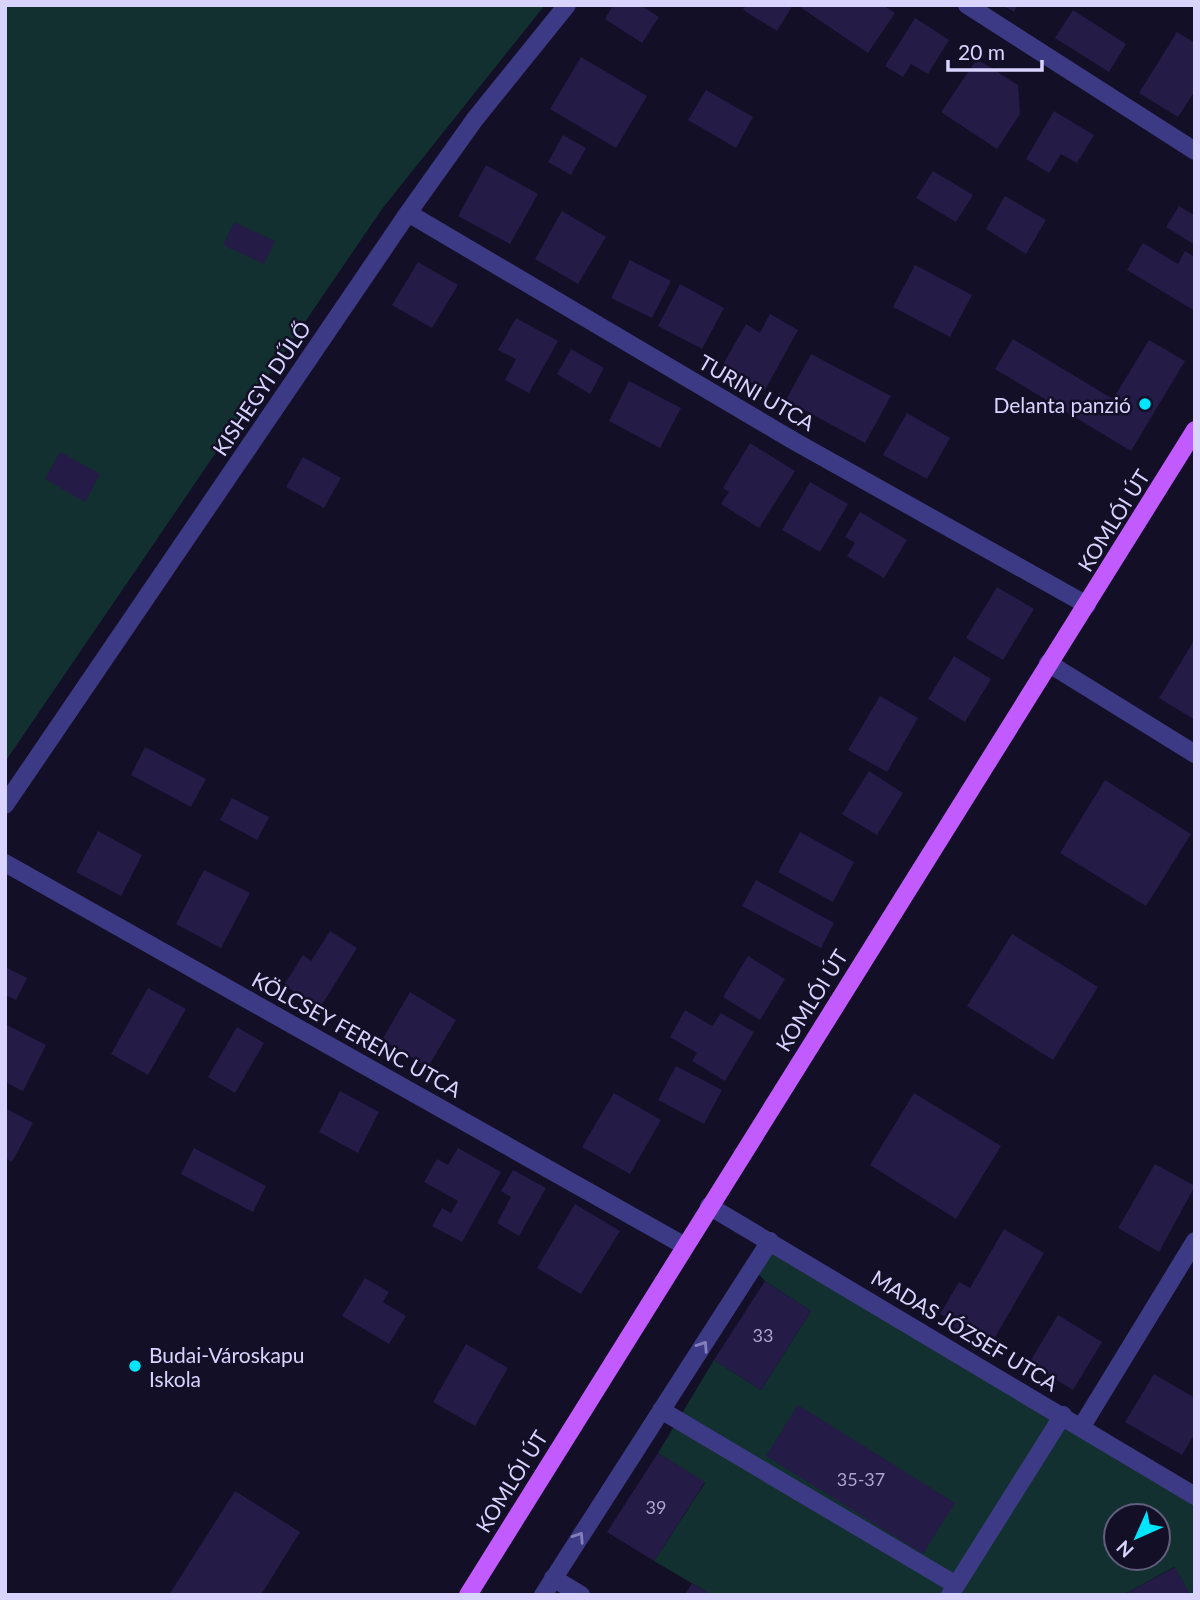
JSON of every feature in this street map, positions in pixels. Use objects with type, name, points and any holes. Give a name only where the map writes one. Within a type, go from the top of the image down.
[{"type":"main road","name":"KOMLÓI ÚT","points":[[467,1595],[1195,430]]},
{"type":"street","name":"KISHEGYI DŰLŐ","points":[[5,805],[408,213],[475,119],[567,5]]},
{"type":"street","points":[[967,5],[1195,152]]},
{"type":"street","name":"TURINI UTCA","points":[[408,213],[794,441],[1087,605]]},
{"type":"street","points":[[1048,663],[1195,754]]},
{"type":"street","name":"KÖLCSEY FERENC UTCA","points":[[5,863],[685,1246]]},
{"type":"street","name":"MADAS JÓZSEF UTCA","points":[[709,1206],[1082,1426],[1195,1496]]},
{"type":"street","points":[[543,1595],[770,1241]]},
{"type":"street","points":[[1082,1426],[1195,1241]]},
{"type":"street","points":[[661,1410],[953,1590],[1063,1415]]},
{"type":"street","points":[[553,1578],[581,1595]]},
{"type":"green space","points":[[5,5],[545,5],[382,209],[5,762]]},
{"type":"green space","points":[[770,1241],[1195,1496],[1195,1595],[1190,1595],[1174,1567],[1172,1568],[1172,1502],[1102,1502],[1102,1572],[1165,1572],[1123,1595],[712,1595],[654,1561],[705,1483],[658,1453],[714,1360],[761,1390],[811,1311],[765,1281],[753,1268]]},
{"type":"building","points":[[613,5],[640,5],[659,17],[642,43],[605,19]]},
{"type":"building","points":[[746,5],[793,5],[777,31],[743,10]]},
{"type":"building","points":[[797,5],[883,5],[895,13],[868,53]]},
{"type":"building","points":[[1003,5],[1018,5],[1014,12]]},
{"type":"building","points":[[1073,10],[1126,44],[1109,72],[1055,38]]},
{"type":"building","points":[[915,18],[949,40],[928,74],[911,64],[903,77],[885,66]]},
{"type":"building","points":[[1177,32],[1195,43],[1195,91],[1178,117],[1139,93]]},
{"type":"building","points":[[581,57],[647,96],[616,148],[550,109]]},
{"type":"building","points":[[977,59],[1018,85],[1020,114],[997,149],[941,112]]},
{"type":"building","points":[[706,90],[753,117],[736,148],[688,120]]},
{"type":"building","points":[[1054,111],[1094,135],[1077,163],[1061,154],[1049,173],[1026,159]]},
{"type":"building","points":[[563,135],[586,148],[571,175],[548,162]]},
{"type":"building","points":[[486,165],[538,194],[510,244],[458,216]]},
{"type":"building","points":[[933,171],[973,195],[956,222],[916,198]]},
{"type":"building","points":[[1005,196],[1046,220],[1026,254],[986,229]]},
{"type":"building","points":[[1179,206],[1195,216],[1195,245],[1166,227]]},
{"type":"building","points":[[562,211],[606,237],[578,284],[535,259]]},
{"type":"building","points":[[234,222],[275,241],[264,264],[223,245]]},
{"type":"building","points":[[1143,243],[1178,264],[1185,251],[1195,257],[1195,311],[1127,270]]},
{"type":"building","points":[[630,260],[671,281],[652,318],[611,298]]},
{"type":"building","points":[[418,262],[458,285],[432,328],[392,305]]},
{"type":"building","points":[[915,265],[972,295],[950,337],[893,307]]},
{"type":"building","points":[[680,284],[724,308],[702,349],[658,326]]},
{"type":"building","points":[[770,314],[798,330],[765,390],[722,366],[746,324],[760,333]]},
{"type":"building","points":[[516,318],[558,341],[529,393],[505,380],[516,359],[498,350]]},
{"type":"building","points":[[1013,339],[1113,399],[1149,340],[1185,361],[1131,451],[995,369]]},
{"type":"building","points":[[571,349],[604,368],[590,394],[557,374]]},
{"type":"building","points":[[811,354],[891,396],[865,443],[786,400]]},
{"type":"building","points":[[629,381],[681,408],[660,448],[609,421]]},
{"type":"building","points":[[907,413],[950,438],[927,479],[883,455]]},
{"type":"building","points":[[750,443],[795,471],[759,528],[721,504],[729,492],[723,488]]},
{"type":"building","points":[[60,452],[100,474],[85,502],[45,479]]},
{"type":"building","points":[[303,457],[341,478],[324,508],[286,487]]},
{"type":"building","points":[[810,482],[848,504],[820,552],[782,530]]},
{"type":"building","points":[[860,512],[907,540],[884,578],[847,556],[855,543],[845,537]]},
{"type":"building","points":[[997,587],[1034,609],[1003,660],[966,638]]},
{"type":"building","points":[[1195,639],[1195,720],[1159,698]]},
{"type":"building","points":[[954,656],[991,679],[965,722],[928,699]]},
{"type":"building","points":[[880,696],[918,718],[887,772],[848,750]]},
{"type":"building","points":[[145,747],[206,779],[191,807],[131,775]]},
{"type":"building","points":[[869,771],[903,793],[877,835],[842,814]]},
{"type":"building","points":[[1105,780],[1191,834],[1146,906],[1060,853]]},
{"type":"building","points":[[232,798],[269,817],[257,840],[220,820]]},
{"type":"building","points":[[98,831],[142,855],[121,896],[76,872]]},
{"type":"building","points":[[800,832],[854,862],[833,902],[778,872]]},
{"type":"building","points":[[204,870],[250,893],[221,948],[176,924]]},
{"type":"building","points":[[756,880],[834,923],[821,948],[742,906]]},
{"type":"building","points":[[330,931],[357,948],[320,1008],[284,985],[303,955],[311,961]]},
{"type":"building","points":[[1012,934],[1098,987],[1053,1060],[967,1006]]},
{"type":"building","points":[[748,956],[785,979],[760,1020],[723,997]]},
{"type":"building","points":[[5,967],[27,978],[16,1000],[5,995]]},
{"type":"building","points":[[148,988],[186,1009],[148,1075],[111,1054]]},
{"type":"building","points":[[410,992],[456,1020],[428,1067],[382,1040]]},
{"type":"building","points":[[685,1010],[712,1026],[721,1013],[754,1032],[725,1081],[692,1061],[697,1053],[670,1037]]},
{"type":"building","points":[[5,1024],[46,1045],[23,1091],[5,1082]]},
{"type":"building","points":[[237,1027],[264,1043],[235,1093],[208,1077]]},
{"type":"building","points":[[676,1066],[722,1090],[704,1124],[658,1100]]},
{"type":"building","points":[[340,1091],[379,1112],[358,1153],[319,1132]]},
{"type":"building","points":[[614,1093],[661,1120],[630,1174],[582,1147]]},
{"type":"building","points":[[914,1093],[1001,1146],[956,1219],[870,1165]]},
{"type":"building","points":[[5,1108],[33,1123],[12,1162],[5,1158]]},
{"type":"building","points":[[194,1148],[266,1186],[253,1212],[181,1174]]},
{"type":"building","points":[[458,1148],[501,1172],[462,1242],[432,1226],[442,1208],[451,1213],[458,1201],[424,1182],[437,1159],[448,1165]]},
{"type":"building","points":[[1155,1164],[1195,1186],[1159,1252],[1118,1228]]},
{"type":"building","points":[[513,1170],[546,1188],[519,1236],[497,1223],[511,1197],[501,1191]]},
{"type":"building","points":[[575,1204],[620,1231],[581,1294],[537,1268]]},
{"type":"building","points":[[1004,1229],[1044,1253],[991,1344],[974,1333],[971,1337],[953,1327],[956,1323],[940,1314],[959,1282],[970,1288]]},
{"type":"building","points":[[365,1278],[389,1292],[383,1302],[406,1316],[389,1344],[342,1316]]},
{"type":"building","points":[[765,1281],[811,1311],[761,1390],[714,1360]]},
{"type":"building","points":[[1058,1315],[1102,1342],[1073,1390],[1029,1363]]},
{"type":"building","points":[[466,1344],[508,1368],[475,1426],[433,1402]]},
{"type":"building","points":[[1154,1374],[1195,1398],[1195,1433],[1182,1455],[1125,1422]]},
{"type":"building","points":[[798,1405],[955,1503],[923,1554],[766,1456]]},
{"type":"building","points":[[658,1453],[705,1482],[654,1561],[607,1532]]},
{"type":"building","points":[[235,1491],[300,1532],[261,1595],[169,1595]]},
{"type":"building","points":[[1175,1567],[1190,1595],[1123,1595],[1166,1572],[1172,1572]]},
{"type":"building","points":[[692,1583],[712,1595],[685,1595]]},
{"type":"place","name":"Delanta panzió","points":[[1145,404]]},
{"type":"place","name":"Budai-Városkapu Iskola","points":[[135,1366]]}]
